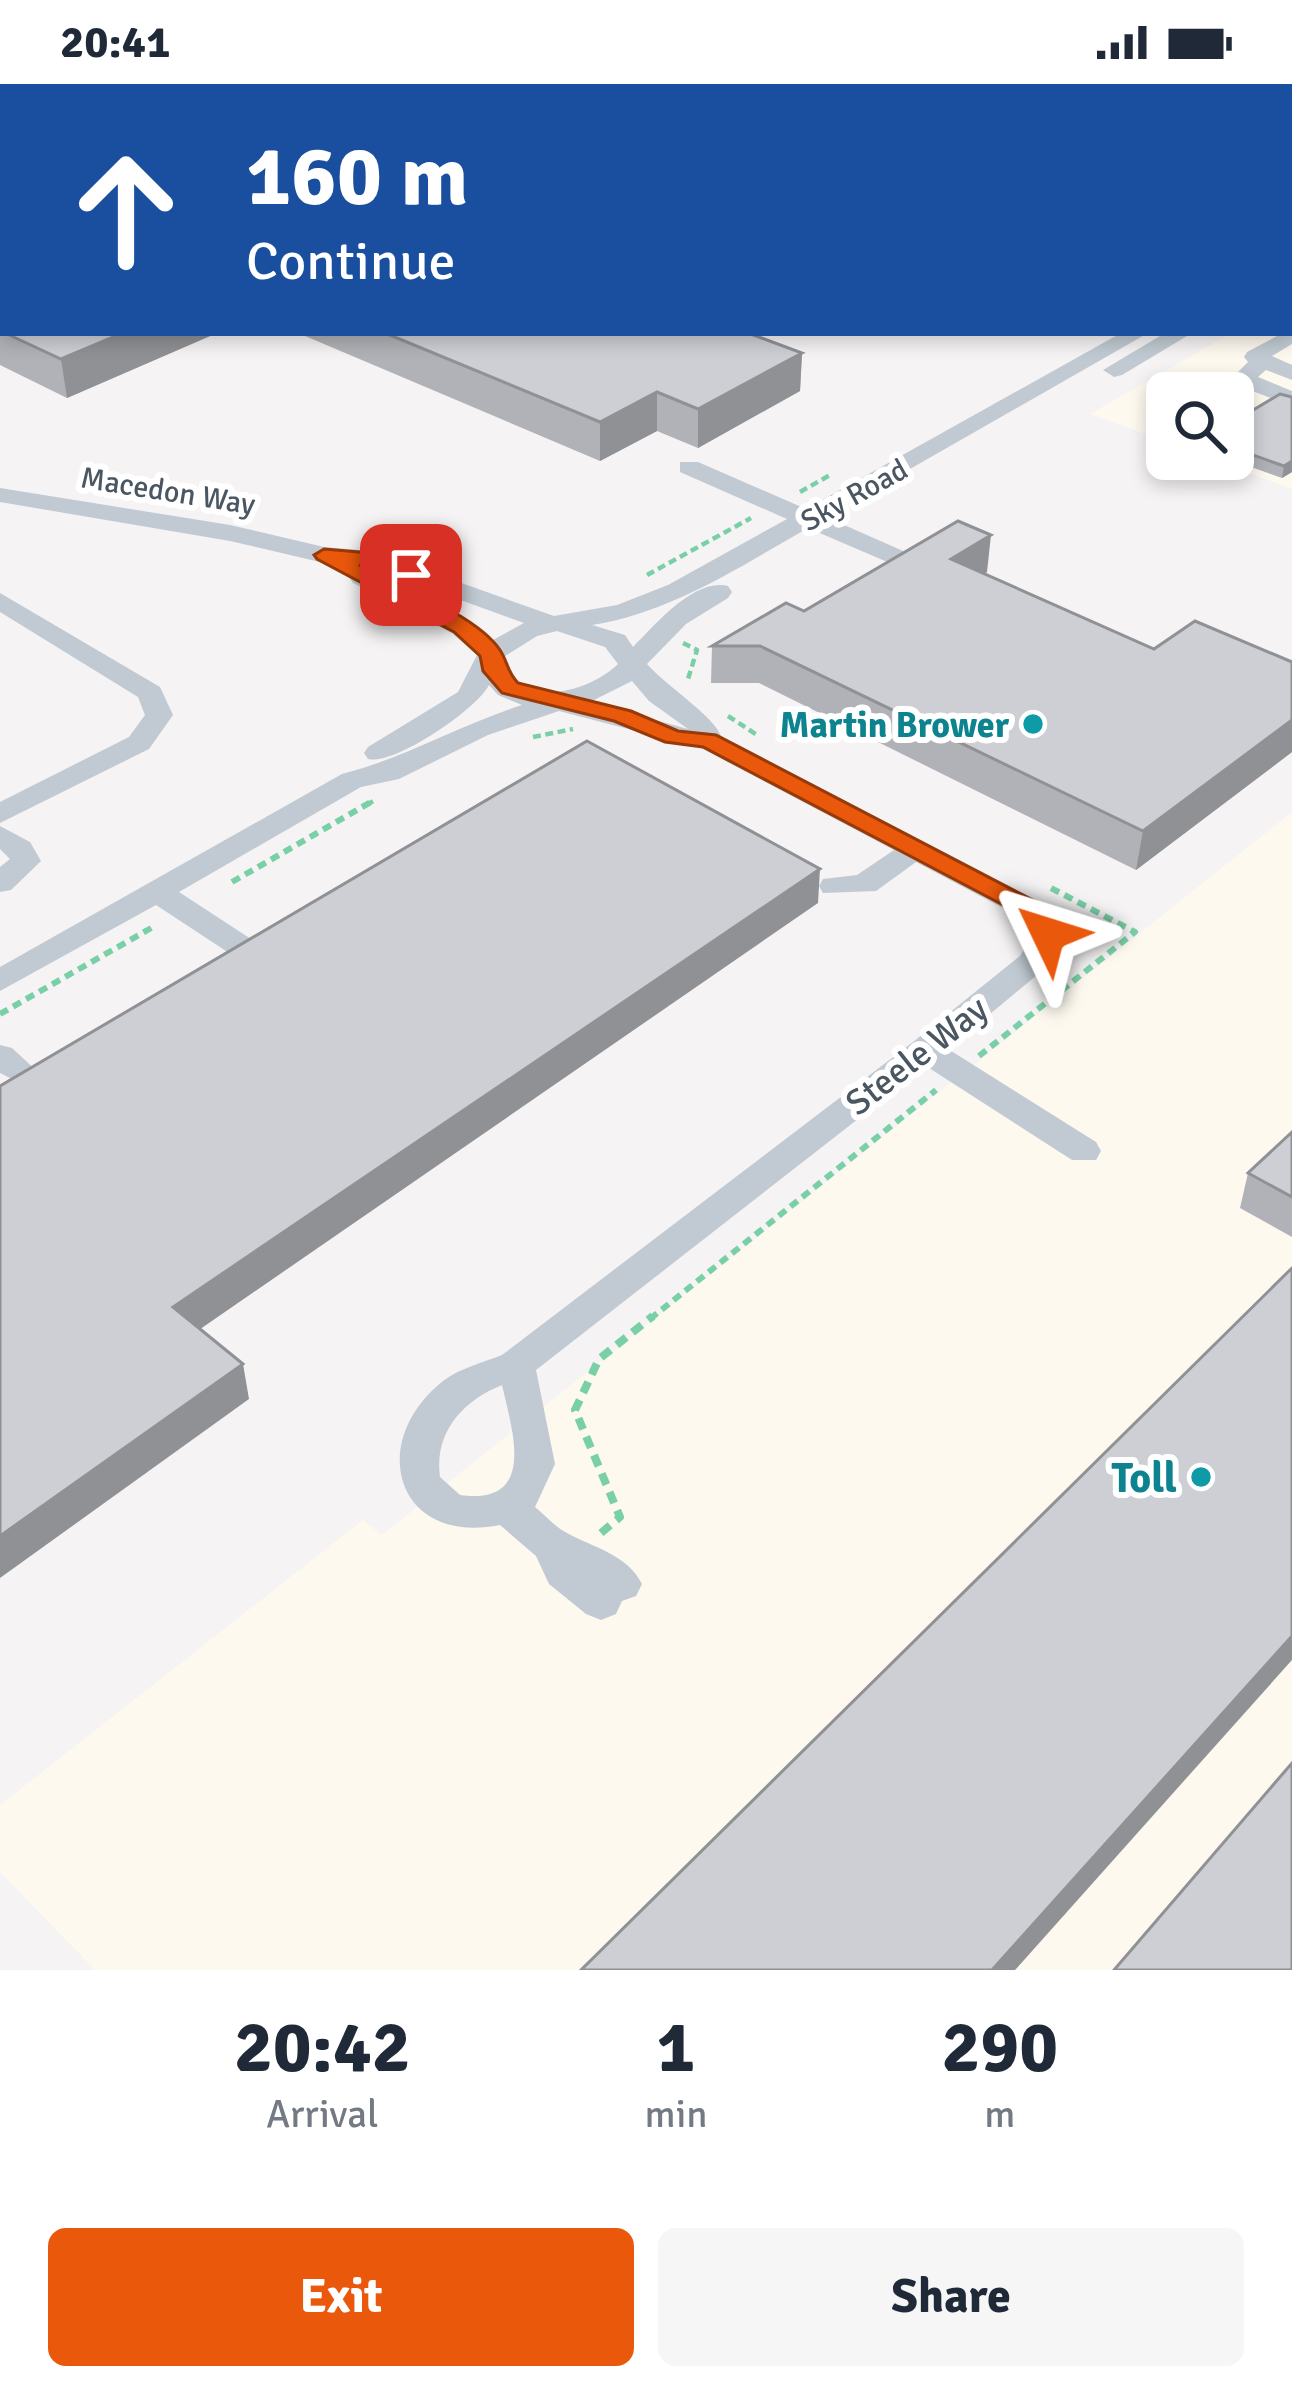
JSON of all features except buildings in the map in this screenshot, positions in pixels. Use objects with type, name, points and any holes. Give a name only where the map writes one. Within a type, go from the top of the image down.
[{"type":"street","name":"Sky Road","points":[[558,703],[602,693],[622,680],[677,618],[820,522],[1132,336]]},
{"type":"street","name":"Sky Road","points":[[490,656],[518,634],[654,602],[820,522],[1175,336]]},
{"type":"street","points":[[1292,373],[1281,347],[1242,379],[1292,398]]},
{"type":"street","points":[[689,467],[901,560]]},
{"type":"street","name":"Macedon Way","points":[[0,495],[371,560],[615,641],[633,663]]},
{"type":"street","name":"Macedon Way","points":[[324,555],[461,627],[490,656],[494,671],[510,688],[558,703]]},
{"type":"street","points":[[0,601],[150,693],[159,715],[139,743],[0,814]]},
{"type":"street","points":[[352,780],[367,759],[470,698],[490,656]]},
{"type":"street","name":"Steele Way","points":[[633,663],[659,694],[705,728],[708,740]]},
{"type":"street","points":[[0,981],[352,780],[389,772],[478,729],[558,703]]},
{"type":"street","name":"Steele Way","points":[[505,1506],[464,1514],[441,1507],[423,1490],[414,1465],[418,1443],[433,1417],[465,1385],[516,1365],[917,1056],[1032,963],[1048,934],[1033,910],[708,740],[674,737],[622,716],[558,703]]},
{"type":"street","points":[[0,835],[19,848],[26,861],[0,883]]},
{"type":"street","points":[[834,886],[865,884],[915,849]]},
{"type":"street","points":[[156,891],[240,946]]},
{"type":"street","points":[[917,1056],[987,1102],[1009,1107],[1084,1151]]},
{"type":"street","points":[[516,1365],[536,1470],[526,1488],[505,1506],[552,1545],[564,1572],[611,1593]]},
{"type":"path","points":[[659,694],[689,680]]},
{"type":"path","points":[[517,741],[578,728],[602,730],[622,716]]},
{"type":"path","points":[[0,1014],[391,791]]},
{"type":"shaded area","points":[[1226,336],[1292,336],[1292,489],[1254,475],[1254,372],[1163,372]]},
{"type":"shaded area","points":[[1146,382],[1146,434],[1090,414]]},
{"type":"shaded area","name":"Toll","points":[[1292,812],[1292,1970],[95,1970],[0,1872],[0,1805],[363,1520],[382,1535]]},
{"type":"place","name":"Martin Brower","points":[[1033,724]]},
{"type":"place","name":"Toll","points":[[1201,1477]]},
{"type":"route","points":[[411,575],[371,560],[324,555],[461,627],[491,653],[494,671],[510,688],[622,716],[674,737],[708,740],[1033,910],[1048,934]]}]
